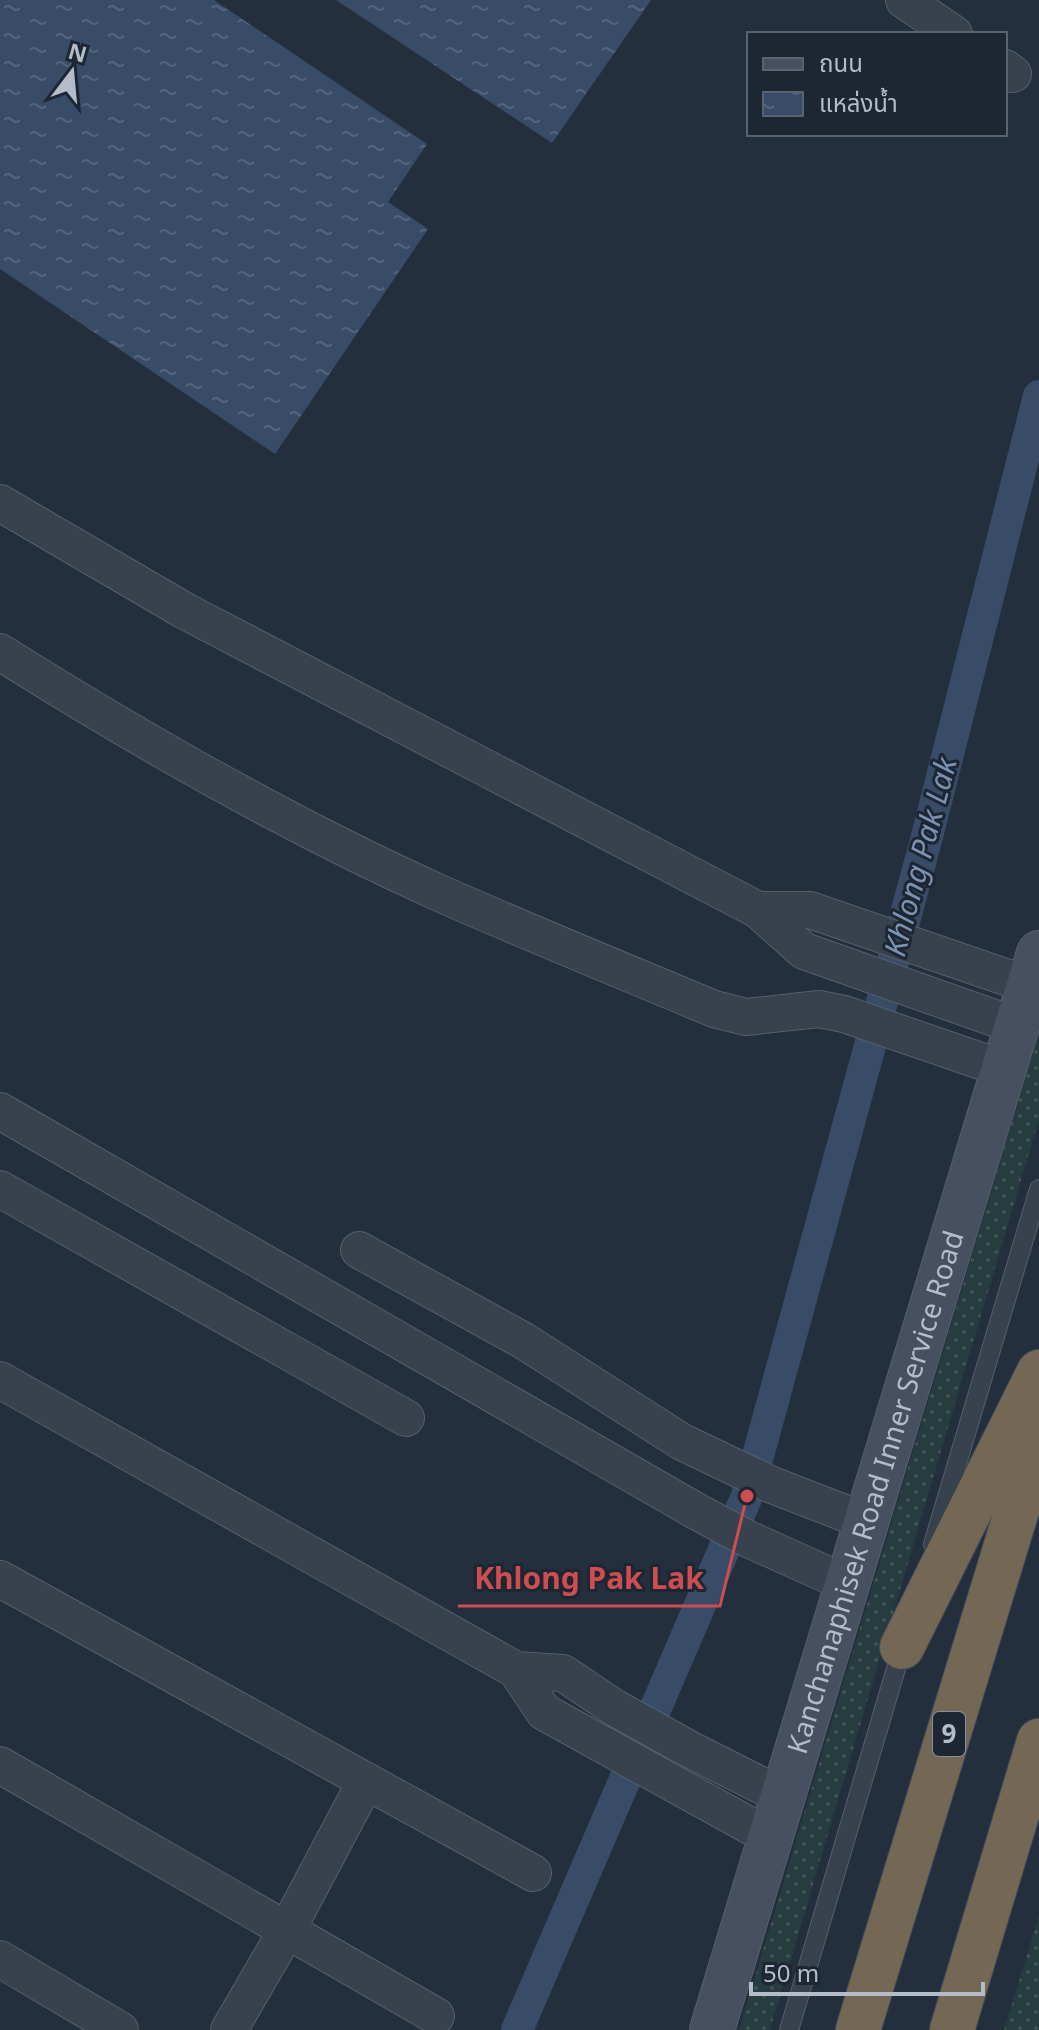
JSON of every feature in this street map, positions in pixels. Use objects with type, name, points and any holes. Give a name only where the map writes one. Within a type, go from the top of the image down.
[{"type":"highway","points":[[902,1647],[1039,1372]]},
{"type":"highway","name":"9","points":[[858,2030],[1039,1438]]},
{"type":"highway","points":[[952,2030],[1039,1741]]},
{"type":"main road","name":"Kanchanaphisek Road Inner Service Road","points":[[712,2030],[1029,988]]},
{"type":"street","points":[[904,0],[951,32]]},
{"type":"street","points":[[0,503],[185,611],[758,910],[804,951],[918,992],[1029,988]]},
{"type":"street","points":[[0,652],[83,704],[317,834],[435,891],[714,1009],[746,1017],[819,1009],[844,1014],[1004,1069]]},
{"type":"street","points":[[758,910],[810,910],[924,948],[1029,988]]},
{"type":"street","points":[[0,1111],[696,1511],[748,1539],[846,1583]]},
{"type":"street","points":[[0,1189],[406,1418]]},
{"type":"street","points":[[359,1250],[524,1341],[682,1442],[772,1485],[865,1521]]},
{"type":"street","points":[[0,1380],[516,1670],[563,1673],[615,1708],[784,1797]]},
{"type":"street","points":[[0,1579],[533,1873]]},
{"type":"street","points":[[516,1670],[544,1712],[772,1838]]},
{"type":"street","points":[[0,1765],[436,2016]]},
{"type":"street","points":[[229,2030],[287,1930],[366,1781]]},
{"type":"street","points":[[0,1959],[120,2030]]},
{"type":"lane","points":[[789,2030],[1039,1189]]},
{"type":"green space","points":[[1039,1033],[1039,1119],[770,2030],[739,2030]]},
{"type":"green space","points":[[1039,1916],[1039,2030],[1004,2030]]},
{"type":"water","points":[[0,0],[214,0],[427,144],[388,202],[428,229],[275,454],[0,269]]},
{"type":"water","points":[[336,0],[651,0],[552,143]]},
{"type":"waterway","name":"Khlong Pak Lak","points":[[517,2030],[747,1496],[924,848],[1039,396]]},
{"type":"place","name":"Khlong Pak Lak","points":[[747,1496]]}]
